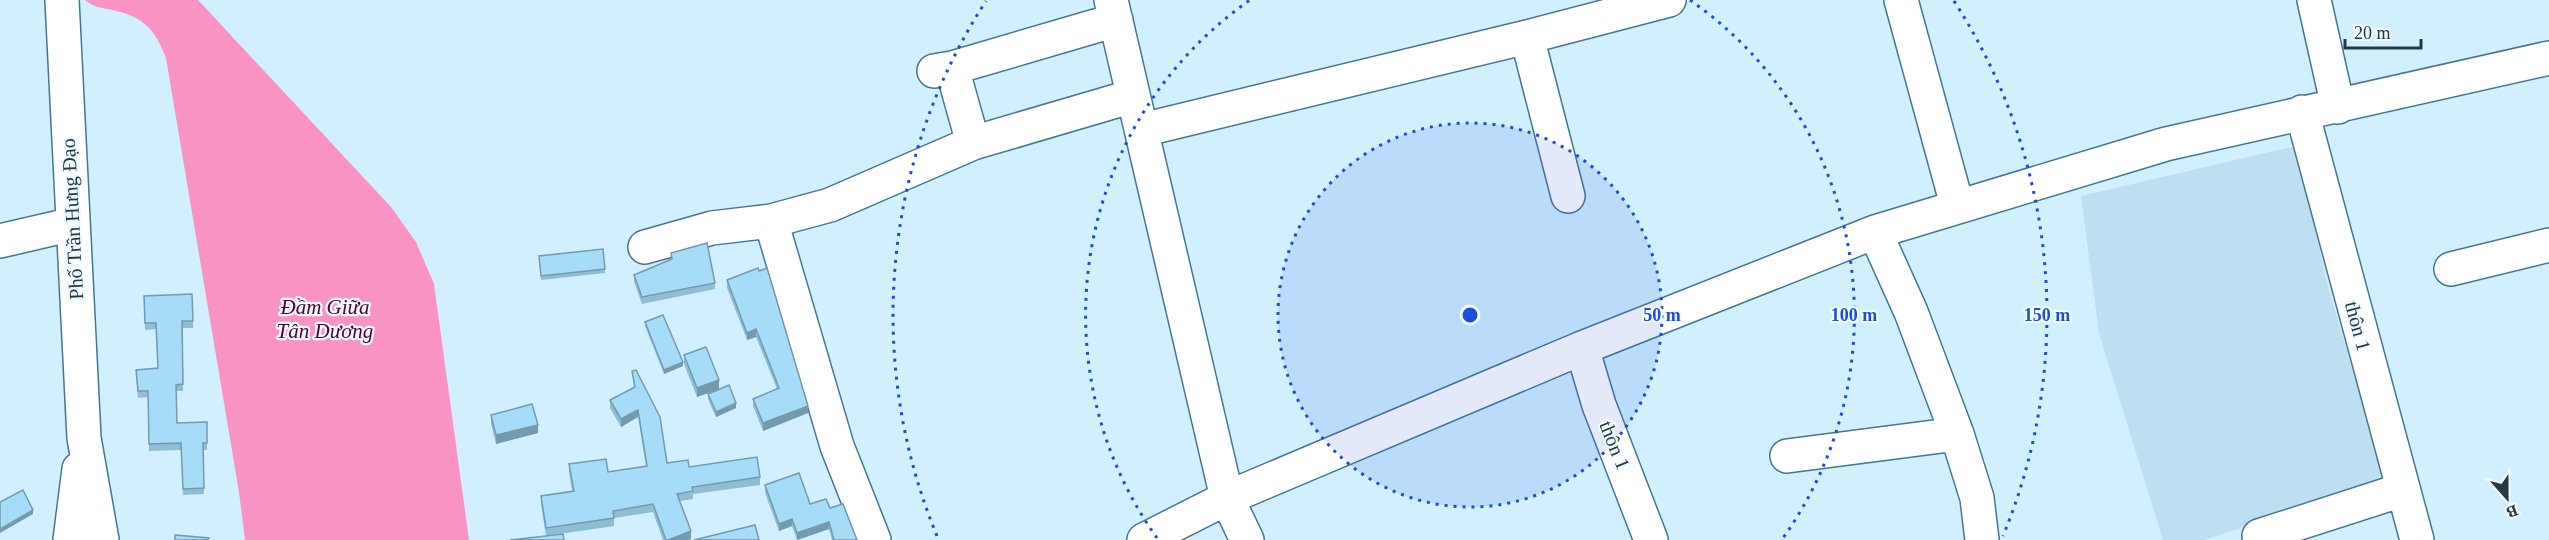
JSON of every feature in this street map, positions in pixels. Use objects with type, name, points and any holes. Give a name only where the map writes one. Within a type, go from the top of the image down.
[{"type":"street","name":"Phố Trần Hưng Đạo","points":[[62,0],[84,438],[102,540]]},
{"type":"street","points":[[1142,130],[1527,37],[1669,0]]},
{"type":"street","points":[[1901,0],[1957,205]]},
{"type":"street","points":[[2314,0],[2338,107]]},
{"type":"street","points":[[973,143],[943,70],[1114,10],[1227,498],[1247,540]]},
{"type":"street","points":[[1527,37],[1568,196]]},
{"type":"street","points":[[1144,540],[1227,498],[1582,348],[1875,232],[1957,205],[2166,144],[2549,58]]},
{"type":"street","points":[[645,247],[712,228],[771,221],[830,205],[973,143],[1133,96]]},
{"type":"street","name":"thôn 1","points":[[2302,112],[2417,540]]},
{"type":"street","points":[[771,221],[837,446],[874,540]]},
{"type":"street","points":[[0,241],[73,224]]},
{"type":"street","points":[[1875,232],[1911,312],[1957,434],[1977,498],[1982,540]]},
{"type":"street","points":[[2451,269],[2549,245]]},
{"type":"street","name":"thôn 1","points":[[1582,348],[1599,405],[1651,540]]},
{"type":"street","points":[[1787,456],[1957,434]]},
{"type":"street","name":"Phố Trần Hưng Đạo","points":[[70,540],[84,438]]},
{"type":"street","points":[[2259,536],[2402,490]]},
{"type":"shaded area","points":[[2296,146],[2329,291],[2386,481],[2204,540],[2163,540],[2099,333],[2081,196]]},
{"type":"water","name":"Đầm Giữa Tân Dương","points":[[85,0],[198,0],[391,207],[416,242],[434,284],[469,540],[245,540],[239,492],[166,58],[152,31],[140,20],[94,6]]},
{"type":"building","points":[[707,243],[715,283],[642,297],[634,275],[672,259],[671,253]]},
{"type":"building","points":[[603,249],[605,269],[541,276],[539,256]]},
{"type":"building","points":[[758,268],[759,271],[767,268],[808,406],[763,423],[753,399],[779,388],[756,329],[747,333],[727,280]]},
{"type":"building","points":[[192,294],[193,321],[182,321],[183,384],[176,385],[177,423],[207,422],[207,443],[203,443],[204,488],[183,489],[181,443],[149,444],[148,391],[138,391],[136,370],[158,368],[156,323],[145,323],[144,296]]},
{"type":"building","points":[[663,315],[683,362],[664,370],[645,322]]},
{"type":"building","points":[[706,347],[719,380],[697,388],[684,355]]},
{"type":"building","points":[[636,370],[660,417],[667,463],[688,460],[689,467],[757,457],[760,477],[692,487],[693,491],[677,494],[691,531],[668,540],[666,540],[653,504],[613,511],[614,518],[546,528],[541,496],[574,491],[569,464],[606,459],[608,472],[647,466],[638,410],[621,419],[610,400],[635,387],[632,371]]},
{"type":"building","points":[[729,385],[736,403],[716,412],[708,394]]},
{"type":"building","points":[[532,404],[538,425],[496,435],[491,415]]},
{"type":"building","points":[[799,473],[810,504],[826,499],[830,508],[843,504],[857,540],[834,540],[829,522],[797,533],[792,519],[779,524],[765,485]]},
{"type":"building","points":[[23,490],[33,510],[0,529],[0,502]]},
{"type":"building","points":[[755,525],[759,540],[694,540]]},
{"type":"building","points":[[563,534],[564,540],[510,540]]},
{"type":"building","points":[[175,535],[209,538],[208,540],[175,540]]}]
